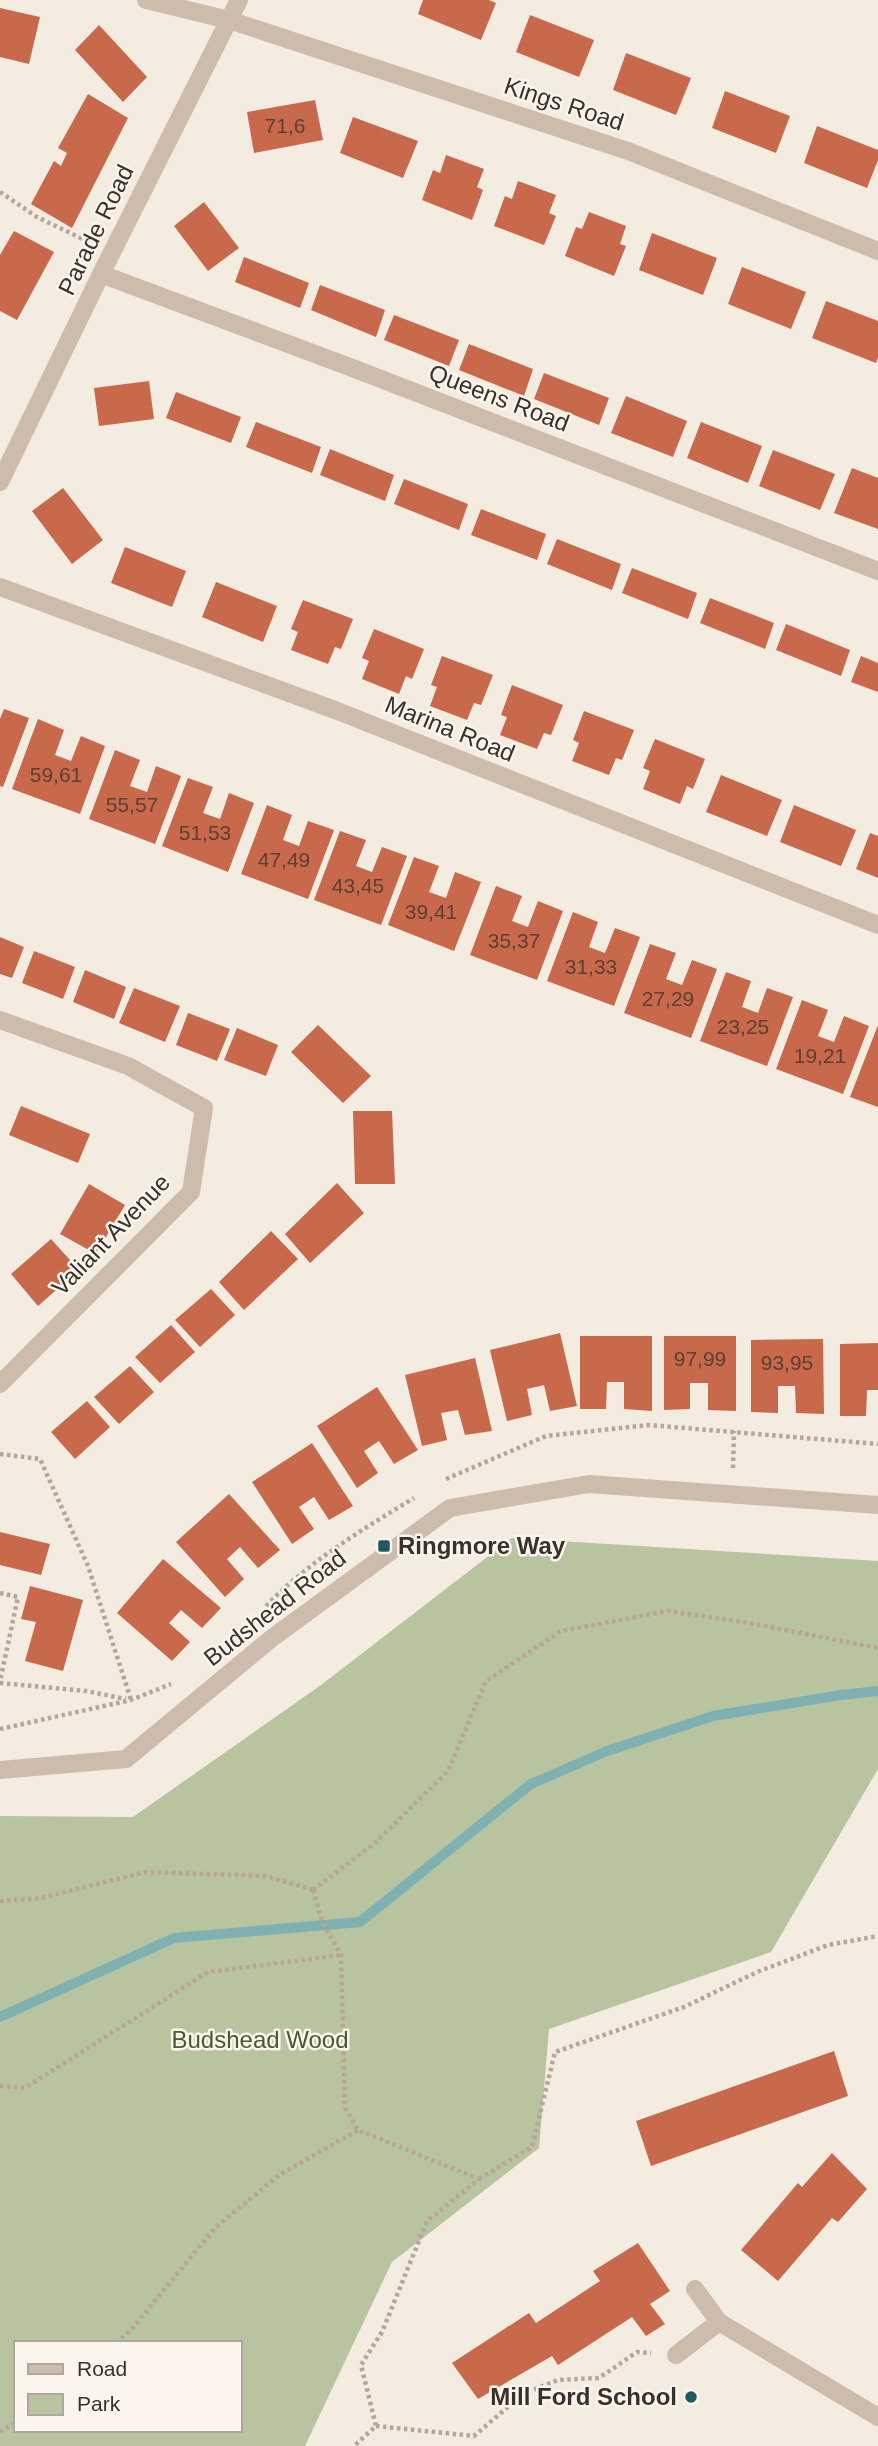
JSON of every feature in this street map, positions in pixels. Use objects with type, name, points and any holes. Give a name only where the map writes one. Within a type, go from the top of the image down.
[{"type":"street","name":"Kings Road","points":[[146,0],[229,20],[628,151],[878,251]]},
{"type":"street","name":"Parade Road","points":[[0,482],[239,0]]},
{"type":"street","name":"Queens Road","points":[[101,274],[355,369],[878,572]]},
{"type":"street","name":"Marina Road","points":[[0,587],[335,710],[878,925]]},
{"type":"street","name":"Valiant Avenue","points":[[0,1020],[128,1066],[204,1108],[191,1192],[0,1384]]},
{"type":"street","name":"Budshead Road","points":[[0,1770],[127,1759],[272,1638],[450,1508],[589,1483],[878,1505]]},
{"type":"street","points":[[695,2289],[719,2322],[878,2417]]},
{"type":"street","points":[[676,2355],[719,2322]]},
{"type":"path","points":[[0,192],[37,217],[112,253]]},
{"type":"path","points":[[648,1425],[878,1444]]},
{"type":"path","points":[[732,1494],[734,1431]]},
{"type":"path","points":[[0,1454],[40,1459],[88,1566],[131,1700]]},
{"type":"path","points":[[0,1593],[18,1597],[0,1682],[86,1690],[131,1700]]},
{"type":"path","points":[[313,1890],[375,1843],[448,1770],[486,1681],[561,1631],[668,1611],[755,1624],[878,1648]]},
{"type":"path","points":[[0,1729],[131,1700]]},
{"type":"path","points":[[0,1901],[41,1898],[145,1872],[266,1876],[313,1890]]},
{"type":"path","points":[[313,1890],[322,1921],[341,1955],[345,2108],[358,2130],[479,2179]]},
{"type":"path","points":[[376,2426],[361,2365],[382,2332],[427,2221],[479,2179],[532,2147],[555,2052],[684,2007],[757,1972],[828,1945],[878,1936]]},
{"type":"path","points":[[0,2087],[25,2088],[208,1972],[341,1955]]},
{"type":"path","points":[[118,2341],[131,2330],[215,2228],[279,2175],[358,2130]]},
{"type":"path","points":[[354,2446],[376,2426],[474,2435],[523,2394],[558,2380],[600,2378],[637,2352],[676,2355]]},
{"type":"green space","name":"Budshead Wood","points":[[512,1538],[878,1561],[878,1769],[771,1952],[549,2029],[539,2148],[392,2262],[305,2446],[0,2446],[0,1816],[133,1817],[321,1685]]},
{"type":"building","points":[[423,0],[489,0],[496,3],[481,40],[418,14]]},
{"type":"building","points":[[0,8],[40,17],[29,64],[0,57]]},
{"type":"building","points":[[530,15],[594,40],[579,77],[516,52]]},
{"type":"building","points":[[99,25],[147,77],[123,102],[75,50]]},
{"type":"building","points":[[626,53],[691,78],[676,115],[613,90]]},
{"type":"building","points":[[725,91],[790,116],[776,153],[712,128]]},
{"type":"building","points":[[88,94],[128,118],[72,228],[31,204],[54,161],[61,166],[67,153],[58,148]]},
{"type":"building","points":[[315,100],[323,140],[254,153],[247,112]]},
{"type":"building","points":[[353,117],[418,141],[403,178],[340,153]]},
{"type":"building","points":[[817,126],[878,150],[878,160],[867,188],[804,163]]},
{"type":"building","points":[[446,155],[484,169],[477,187],[483,190],[472,220],[422,200],[433,170],[440,173]]},
{"type":"building","points":[[518,181],[556,195],[549,213],[556,216],[544,245],[494,226],[505,196],[512,199]]},
{"type":"building","points":[[204,202],[239,248],[208,271],[174,226]]},
{"type":"building","points":[[589,212],[626,226],[620,244],[626,246],[614,276],[565,256],[576,227],[582,229]]},
{"type":"building","points":[[14,231],[54,252],[17,320],[0,311],[0,255]]},
{"type":"building","points":[[652,233],[717,258],[703,295],[639,270]]},
{"type":"building","points":[[244,257],[309,283],[300,308],[235,282]]},
{"type":"building","points":[[742,267],[806,292],[791,329],[728,304]]},
{"type":"building","points":[[320,285],[385,310],[376,337],[311,310]]},
{"type":"building","points":[[826,301],[878,321],[876,363],[812,338]]},
{"type":"building","points":[[394,315],[459,340],[449,366],[384,340]]},
{"type":"building","points":[[469,344],[533,369],[524,396],[459,370]]},
{"type":"building","points":[[544,373],[609,398],[599,425],[534,399]]},
{"type":"building","points":[[149,381],[154,419],[99,426],[94,388]]},
{"type":"building","points":[[176,392],[241,417],[231,443],[166,418]]},
{"type":"building","points":[[626,396],[687,421],[673,457],[611,433]]},
{"type":"building","points":[[256,422],[321,447],[312,473],[246,447]]},
{"type":"building","points":[[701,422],[762,446],[748,483],[687,458]]},
{"type":"building","points":[[330,449],[394,475],[385,501],[320,475]]},
{"type":"building","points":[[773,450],[835,474],[820,510],[759,486]]},
{"type":"building","points":[[852,468],[878,478],[878,529],[834,513]]},
{"type":"building","points":[[404,479],[468,504],[459,530],[394,504]]},
{"type":"building","points":[[63,488],[103,540],[72,564],[32,511]]},
{"type":"building","points":[[481,509],[546,534],[537,560],[471,535]]},
{"type":"building","points":[[557,539],[621,564],[612,590],[547,564]]},
{"type":"building","points":[[125,547],[186,571],[172,607],[111,583]]},
{"type":"building","points":[[632,568],[697,593],[688,619],[622,593]]},
{"type":"building","points":[[216,582],[277,606],[263,642],[202,617]]},
{"type":"building","points":[[710,598],[774,623],[765,649],[700,623]]},
{"type":"building","points":[[303,600],[353,619],[341,649],[335,647],[328,664],[291,650],[298,632],[291,629]]},
{"type":"building","points":[[786,624],[850,650],[841,676],[776,650]]},
{"type":"building","points":[[374,629],[424,649],[412,679],[406,676],[399,694],[362,679],[369,661],[362,658]]},
{"type":"building","points":[[442,656],[493,675],[481,705],[474,703],[467,720],[430,706],[437,687],[431,685]]},
{"type":"building","points":[[861,656],[878,663],[878,692],[851,682]]},
{"type":"building","points":[[512,685],[563,705],[551,735],[544,733],[537,749],[500,735],[507,717],[501,715]]},
{"type":"building","points":[[4,709],[29,718],[3,787],[0,786],[0,719]]},
{"type":"building","points":[[584,711],[634,730],[622,760],[616,758],[609,775],[572,761],[579,743],[573,740]]},
{"type":"building","points":[[38,719],[64,730],[55,755],[71,761],[81,736],[105,746],[80,814],[12,789]]},
{"type":"building","points":[[655,739],[705,759],[693,789],[687,786],[680,804],[643,789],[650,771],[643,768]]},
{"type":"building","points":[[115,750],[140,760],[130,786],[147,792],[156,766],[181,776],[155,844],[89,819]]},
{"type":"building","points":[[721,775],[782,800],[767,836],[706,812]]},
{"type":"building","points":[[188,778],[213,787],[203,813],[220,819],[229,793],[254,803],[228,872],[162,846]]},
{"type":"building","points":[[267,805],[292,815],[283,840],[299,846],[308,821],[334,830],[308,899],[241,874]]},
{"type":"building","points":[[794,805],[856,830],[841,866],[780,842]]},
{"type":"building","points":[[340,831],[366,840],[356,866],[372,872],[382,847],[407,856],[381,925],[314,900]]},
{"type":"building","points":[[870,833],[878,836],[878,878],[856,869]]},
{"type":"building","points":[[414,857],[439,866],[429,892],[446,898],[455,872],[481,882],[454,951],[388,925]]},
{"type":"building","points":[[496,886],[522,896],[512,921],[528,927],[538,901],[563,911],[537,980],[470,955]]},
{"type":"building","points":[[573,912],[598,922],[589,947],[605,953],[615,928],[640,937],[614,1006],[547,981]]},
{"type":"building","points":[[0,937],[24,947],[12,978],[0,974]]},
{"type":"building","points":[[650,944],[676,953],[666,979],[682,985],[692,960],[717,969],[691,1038],[624,1013]]},
{"type":"building","points":[[34,951],[75,967],[63,999],[22,983]]},
{"type":"building","points":[[85,970],[126,987],[114,1019],[73,1002]]},
{"type":"building","points":[[726,972],[751,981],[742,1007],[758,1013],[767,988],[793,997],[767,1066],[700,1041]]},
{"type":"building","points":[[134,988],[180,1006],[165,1042],[119,1023]]},
{"type":"building","points":[[802,1000],[828,1010],[818,1036],[834,1042],[844,1016],[869,1026],[843,1094],[776,1069]]},
{"type":"building","points":[[188,1013],[230,1029],[217,1061],[176,1045]]},
{"type":"building","points":[[318,1025],[371,1076],[343,1103],[291,1052]]},
{"type":"building","points":[[878,1025],[878,1107],[850,1097]]},
{"type":"building","points":[[237,1028],[278,1045],[266,1076],[224,1060]]},
{"type":"building","points":[[21,1106],[90,1134],[78,1163],[9,1135]]},
{"type":"building","points":[[353,1111],[392,1111],[395,1184],[355,1184]]},
{"type":"building","points":[[337,1183],[364,1213],[310,1263],[285,1234]]},
{"type":"building","points":[[89,1184],[125,1205],[96,1254],[60,1234]]},
{"type":"building","points":[[271,1231],[298,1259],[244,1310],[219,1282]]},
{"type":"building","points":[[51,1239],[79,1270],[38,1306],[11,1274]]},
{"type":"building","points":[[211,1289],[235,1315],[200,1347],[175,1320]]},
{"type":"building","points":[[171,1325],[195,1352],[160,1383],[135,1357]]},
{"type":"building","points":[[560,1333],[577,1406],[550,1411],[544,1385],[527,1389],[532,1415],[507,1421],[490,1350]]},
{"type":"building","points":[[580,1336],[652,1336],[652,1411],[624,1409],[624,1382],[607,1382],[606,1409],[580,1409]]},
{"type":"building","points":[[664,1336],[736,1336],[736,1411],[708,1410],[708,1383],[690,1383],[690,1409],[664,1410]]},
{"type":"building","points":[[823,1339],[824,1414],[796,1413],[795,1386],[778,1386],[778,1413],[751,1412],[751,1340]]},
{"type":"building","points":[[878,1343],[878,1390],[867,1390],[866,1416],[840,1416],[840,1344]]},
{"type":"building","points":[[475,1358],[492,1431],[465,1435],[458,1410],[441,1413],[447,1440],[422,1446],[405,1375]]},
{"type":"building","points":[[130,1366],[154,1392],[119,1424],[94,1397]]},
{"type":"building","points":[[377,1387],[418,1450],[394,1464],[379,1441],[364,1451],[378,1473],[357,1488],[317,1426]]},
{"type":"building","points":[[87,1401],[110,1427],[75,1459],[51,1432]]},
{"type":"building","points":[[312,1443],[353,1506],[329,1520],[314,1497],[299,1507],[314,1529],[292,1544],[252,1482]]},
{"type":"building","points":[[229,1494],[280,1550],[258,1568],[240,1547],[227,1559],[244,1579],[225,1597],[176,1542]]},
{"type":"building","points":[[0,1532],[50,1544],[41,1575],[0,1565]]},
{"type":"building","points":[[163,1559],[221,1608],[202,1628],[181,1610],[169,1623],[190,1642],[172,1661],[117,1613]]},
{"type":"building","points":[[30,1586],[83,1600],[63,1671],[25,1661],[36,1622],[21,1619]]},
{"type":"building","points":[[834,2051],[848,2096],[651,2166],[636,2121]]},
{"type":"building","points":[[832,2153],[867,2189],[838,2222],[832,2218],[778,2281],[741,2250],[798,2183],[802,2187]]},
{"type":"building","points":[[638,2243],[670,2291],[650,2304],[665,2324],[646,2336],[632,2317],[558,2365],[552,2356],[478,2399],[452,2363],[529,2313],[536,2323],[600,2281],[593,2271]]},
{"type":"waterway","points":[[0,2017],[174,1938],[360,1922],[531,1784],[607,1751],[713,1716],[878,1691]]},
{"type":"place","name":"Ringmore Way","points":[[384,1546]]},
{"type":"place","name":"Mill Ford School","points":[[691,2397]]}]
